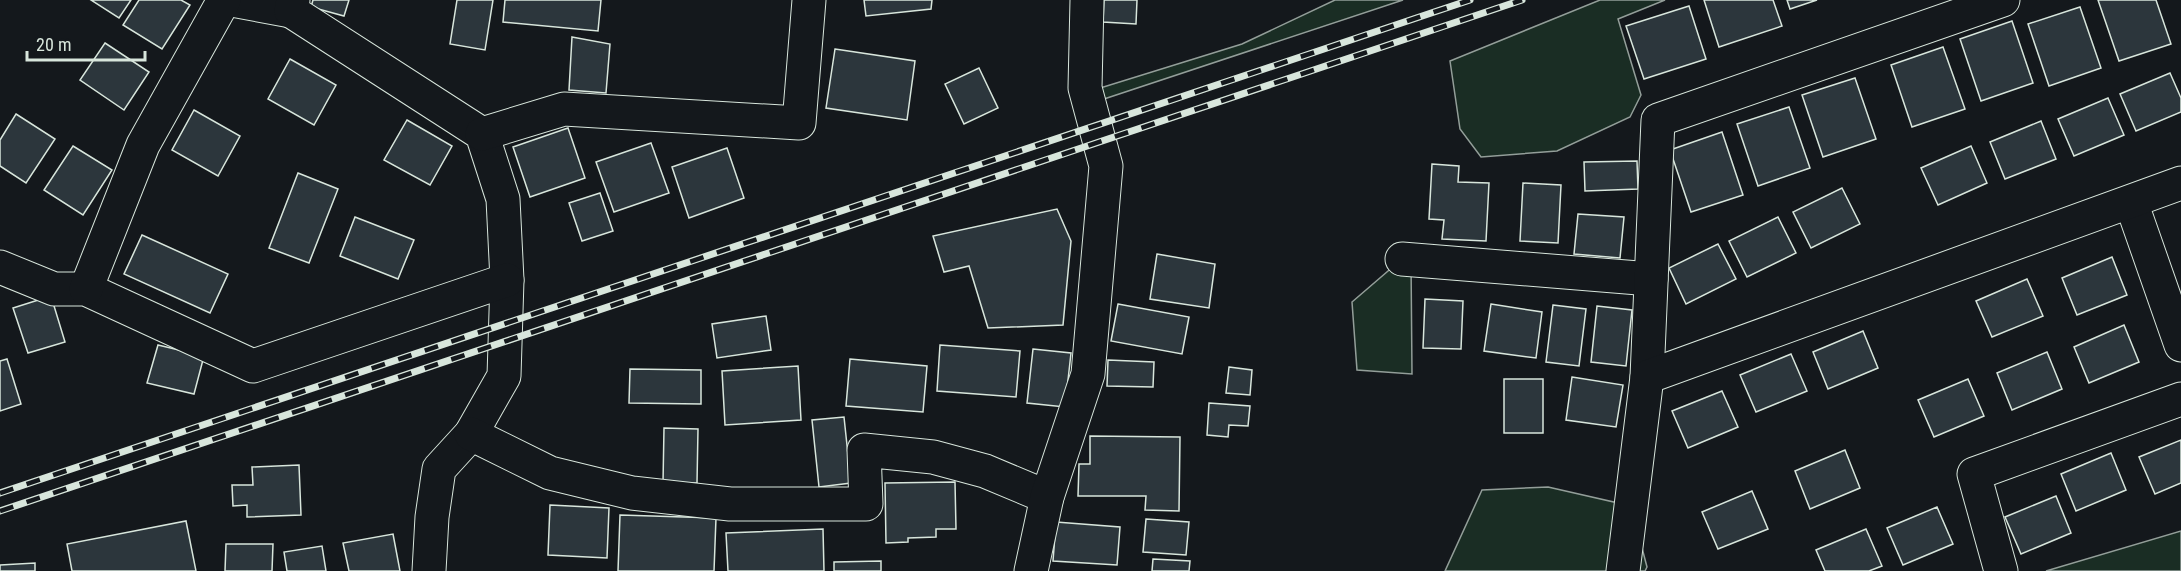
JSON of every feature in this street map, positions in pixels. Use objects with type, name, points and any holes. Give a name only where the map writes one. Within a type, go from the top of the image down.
[{"type":"street","points":[[86,289],[143,145],[224,0]]},
{"type":"street","points":[[232,0],[292,5],[482,134],[503,199],[507,280],[504,376],[471,434],[439,470],[432,517],[429,571]]},
{"type":"street","points":[[482,134],[564,109],[799,123],[809,0]]},
{"type":"street","points":[[1031,571],[1047,497],[1088,374],[1106,166],[1085,88],[1087,0]]},
{"type":"street","points":[[1623,571],[1647,377],[1658,120],[2003,0]]},
{"type":"street","points":[[1647,377],[2181,183]]},
{"type":"street","points":[[2131,202],[2181,345]]},
{"type":"street","points":[[1402,259],[1651,279]]},
{"type":"street","points":[[0,267],[54,289],[86,289],[253,366],[507,280]]},
{"type":"street","points":[[2001,571],[1974,474],[2181,399]]},
{"type":"street","points":[[471,434],[550,473],[632,493],[730,504],[866,504],[864,450],[933,457],[986,471],[1047,497]]},
{"type":"green space","points":[[1335,0],[1403,0],[1101,100],[1097,89],[1242,44]]},
{"type":"green space","points":[[1600,0],[1665,0],[1618,19],[1641,95],[1630,117],[1557,151],[1481,157],[1460,129],[1450,61]]},
{"type":"green space","points":[[1402,259],[1411,260],[1412,374],[1357,370],[1352,302]]},
{"type":"green space","points":[[1548,487],[1631,506],[1647,567],[1645,571],[1445,571],[1482,490]]},
{"type":"green space","points":[[2181,531],[2181,571],[2046,571]]},
{"type":"building","points":[[91,0],[131,0],[119,18]]},
{"type":"building","points":[[139,0],[181,0],[190,5],[162,49],[123,25]]},
{"type":"building","points":[[313,0],[349,0],[344,16],[311,7]]},
{"type":"building","points":[[457,0],[493,0],[485,50],[450,44]]},
{"type":"building","points":[[505,0],[601,0],[598,31],[503,22]]},
{"type":"building","points":[[864,0],[932,0],[931,9],[866,16]]},
{"type":"building","points":[[1104,0],[1137,0],[1136,24],[1103,22]]},
{"type":"building","points":[[1704,0],[1773,0],[1782,26],[1719,47]]},
{"type":"building","points":[[1787,0],[1817,0],[1790,9]]},
{"type":"building","points":[[2098,0],[2156,0],[2171,44],[2119,61]]},
{"type":"building","points":[[1689,6],[1706,59],[1644,79],[1626,26]]},
{"type":"building","points":[[2080,7],[2101,68],[2049,86],[2028,24]]},
{"type":"building","points":[[2012,21],[2033,83],[1981,101],[1960,39]]},
{"type":"building","points":[[572,37],[610,44],[606,93],[569,90]]},
{"type":"building","points":[[105,43],[149,72],[124,110],[80,80]]},
{"type":"building","points":[[1943,47],[1965,109],[1912,127],[1891,65]]},
{"type":"building","points":[[835,49],[915,61],[907,120],[826,108]]},
{"type":"building","points":[[290,59],[336,85],[314,125],[268,99]]},
{"type":"building","points":[[979,68],[998,108],[964,124],[945,84]]},
{"type":"building","points":[[2170,73],[2181,98],[2181,112],[2136,131],[2120,94]]},
{"type":"building","points":[[1855,78],[1876,139],[1823,157],[1802,95]]},
{"type":"building","points":[[2108,98],[2124,135],[2074,156],[2058,119]]},
{"type":"building","points":[[1789,107],[1810,168],[1758,186],[1737,124]]},
{"type":"building","points":[[194,110],[240,136],[218,176],[172,150]]},
{"type":"building","points":[[16,114],[55,139],[26,183],[0,166],[0,140]]},
{"type":"building","points":[[407,120],[452,146],[430,185],[384,160]]},
{"type":"building","points":[[2041,121],[2056,159],[2005,179],[1990,142]]},
{"type":"building","points":[[568,128],[585,178],[530,197],[513,147]]},
{"type":"building","points":[[1722,132],[1743,195],[1691,212],[1670,150]]},
{"type":"building","points":[[651,143],[669,193],[614,212],[596,162]]},
{"type":"building","points":[[73,146],[112,170],[83,215],[44,190]]},
{"type":"building","points":[[1971,146],[1987,183],[1938,205],[1921,168]]},
{"type":"building","points":[[727,148],[744,198],[689,218],[672,167]]},
{"type":"building","points":[[1637,161],[1638,189],[1585,191],[1584,162]]},
{"type":"building","points":[[1432,164],[1459,166],[1458,182],[1489,183],[1486,241],[1442,239],[1444,220],[1429,219]]},
{"type":"building","points":[[298,173],[338,189],[309,263],[269,248]]},
{"type":"building","points":[[1523,183],[1561,185],[1558,243],[1520,241]]},
{"type":"building","points":[[1842,188],[1860,224],[1811,248],[1793,212]]},
{"type":"building","points":[[600,193],[613,231],[582,241],[569,203]]},
{"type":"building","points":[[1057,209],[1071,241],[1063,325],[988,328],[969,266],[944,272],[933,236]]},
{"type":"building","points":[[1578,214],[1624,217],[1620,258],[1574,254]]},
{"type":"building","points":[[355,217],[414,240],[398,279],[340,256]]},
{"type":"building","points":[[1778,217],[1796,253],[1747,277],[1729,241]]},
{"type":"building","points":[[142,235],[228,274],[210,313],[124,274]]},
{"type":"building","points":[[1718,244],[1736,279],[1686,304],[1669,268]]},
{"type":"building","points":[[1157,254],[1215,264],[1209,308],[1150,299]]},
{"type":"building","points":[[2112,257],[2127,295],[2077,315],[2062,278]]},
{"type":"building","points":[[2027,279],[2043,316],[1992,337],[1976,301]]},
{"type":"building","points":[[51,296],[65,342],[28,353],[13,308]]},
{"type":"building","points":[[1425,299],[1463,301],[1461,349],[1423,348]]},
{"type":"building","points":[[1118,304],[1189,317],[1182,354],[1111,341]]},
{"type":"building","points":[[1491,304],[1542,312],[1536,358],[1484,351]]},
{"type":"building","points":[[1553,305],[1586,309],[1579,366],[1546,362]]},
{"type":"building","points":[[1597,306],[1632,310],[1626,366],[1591,362]]},
{"type":"building","points":[[766,316],[771,350],[717,358],[712,324]]},
{"type":"building","points":[[2124,325],[2139,362],[2089,383],[2074,347]]},
{"type":"building","points":[[1863,331],[1878,368],[1828,389],[1813,352]]},
{"type":"building","points":[[158,345],[204,356],[194,394],[147,383]]},
{"type":"building","points":[[940,345],[1020,351],[1016,397],[937,391]]},
{"type":"building","points":[[1033,349],[1071,353],[1065,407],[1027,403]]},
{"type":"building","points":[[2047,352],[2062,389],[2012,410],[1997,373]]},
{"type":"building","points":[[1791,354],[1807,391],[1756,412],[1740,375]]},
{"type":"building","points":[[7,359],[21,404],[0,411],[0,361]]},
{"type":"building","points":[[850,359],[927,366],[923,412],[846,406]]},
{"type":"building","points":[[1108,360],[1154,362],[1153,387],[1107,386]]},
{"type":"building","points":[[798,366],[801,420],[725,425],[722,371]]},
{"type":"building","points":[[1229,367],[1252,370],[1250,395],[1226,393]]},
{"type":"building","points":[[630,369],[701,370],[701,404],[629,403]]},
{"type":"building","points":[[1572,377],[1623,385],[1616,427],[1566,420]]},
{"type":"building","points":[[1504,379],[1543,379],[1543,433],[1504,433]]},
{"type":"building","points":[[1968,379],[1984,416],[1934,437],[1918,400]]},
{"type":"building","points":[[1722,391],[1738,427],[1688,448],[1672,411]]},
{"type":"building","points":[[1209,403],[1250,406],[1248,426],[1229,425],[1228,437],[1207,435]]},
{"type":"building","points":[[844,417],[851,483],[819,487],[812,420]]},
{"type":"building","points":[[664,428],[698,429],[697,483],[663,483]]},
{"type":"building","points":[[1090,436],[1180,437],[1179,511],[1145,510],[1146,496],[1078,496],[1079,464],[1090,464]]},
{"type":"building","points":[[2181,440],[2181,483],[2155,494],[2139,457]]},
{"type":"building","points":[[1845,450],[1860,488],[1810,509],[1795,471]]},
{"type":"building","points":[[2111,453],[2126,490],[2076,511],[2061,474]]},
{"type":"building","points":[[299,465],[301,515],[247,517],[247,505],[233,506],[232,485],[253,485],[252,467]]},
{"type":"building","points":[[955,482],[956,529],[936,529],[936,537],[908,538],[908,542],[886,543],[885,483]]},
{"type":"building","points":[[1752,491],[1768,529],[1718,549],[1702,512]]},
{"type":"building","points":[[2056,496],[2071,533],[2021,554],[2005,517]]},
{"type":"building","points":[[550,505],[609,508],[607,558],[548,555]]},
{"type":"building","points":[[1937,507],[1953,544],[1903,565],[1887,528]]},
{"type":"building","points":[[620,515],[716,518],[714,571],[618,571]]},
{"type":"building","points":[[1146,519],[1189,522],[1186,555],[1143,552]]},
{"type":"building","points":[[186,521],[196,571],[72,571],[67,544]]},
{"type":"building","points":[[1056,522],[1120,527],[1117,565],[1053,561]]},
{"type":"building","points":[[823,529],[824,571],[728,571],[726,533]]},
{"type":"building","points":[[1866,529],[1882,566],[1869,571],[1825,571],[1816,550]]},
{"type":"building","points":[[393,534],[400,571],[349,571],[343,543]]},
{"type":"building","points":[[226,544],[273,544],[272,571],[225,571]]},
{"type":"building","points":[[322,546],[326,571],[287,571],[284,552]]},
{"type":"building","points":[[1153,559],[1190,561],[1189,571],[1152,571]]},
{"type":"building","points":[[881,561],[881,571],[834,571],[834,562]]},
{"type":"building","points":[[35,563],[35,571],[0,571],[0,565]]},
{"type":"railway","points":[[0,493],[1470,0]]},
{"type":"railway","points":[[0,511],[1522,0]]}]
